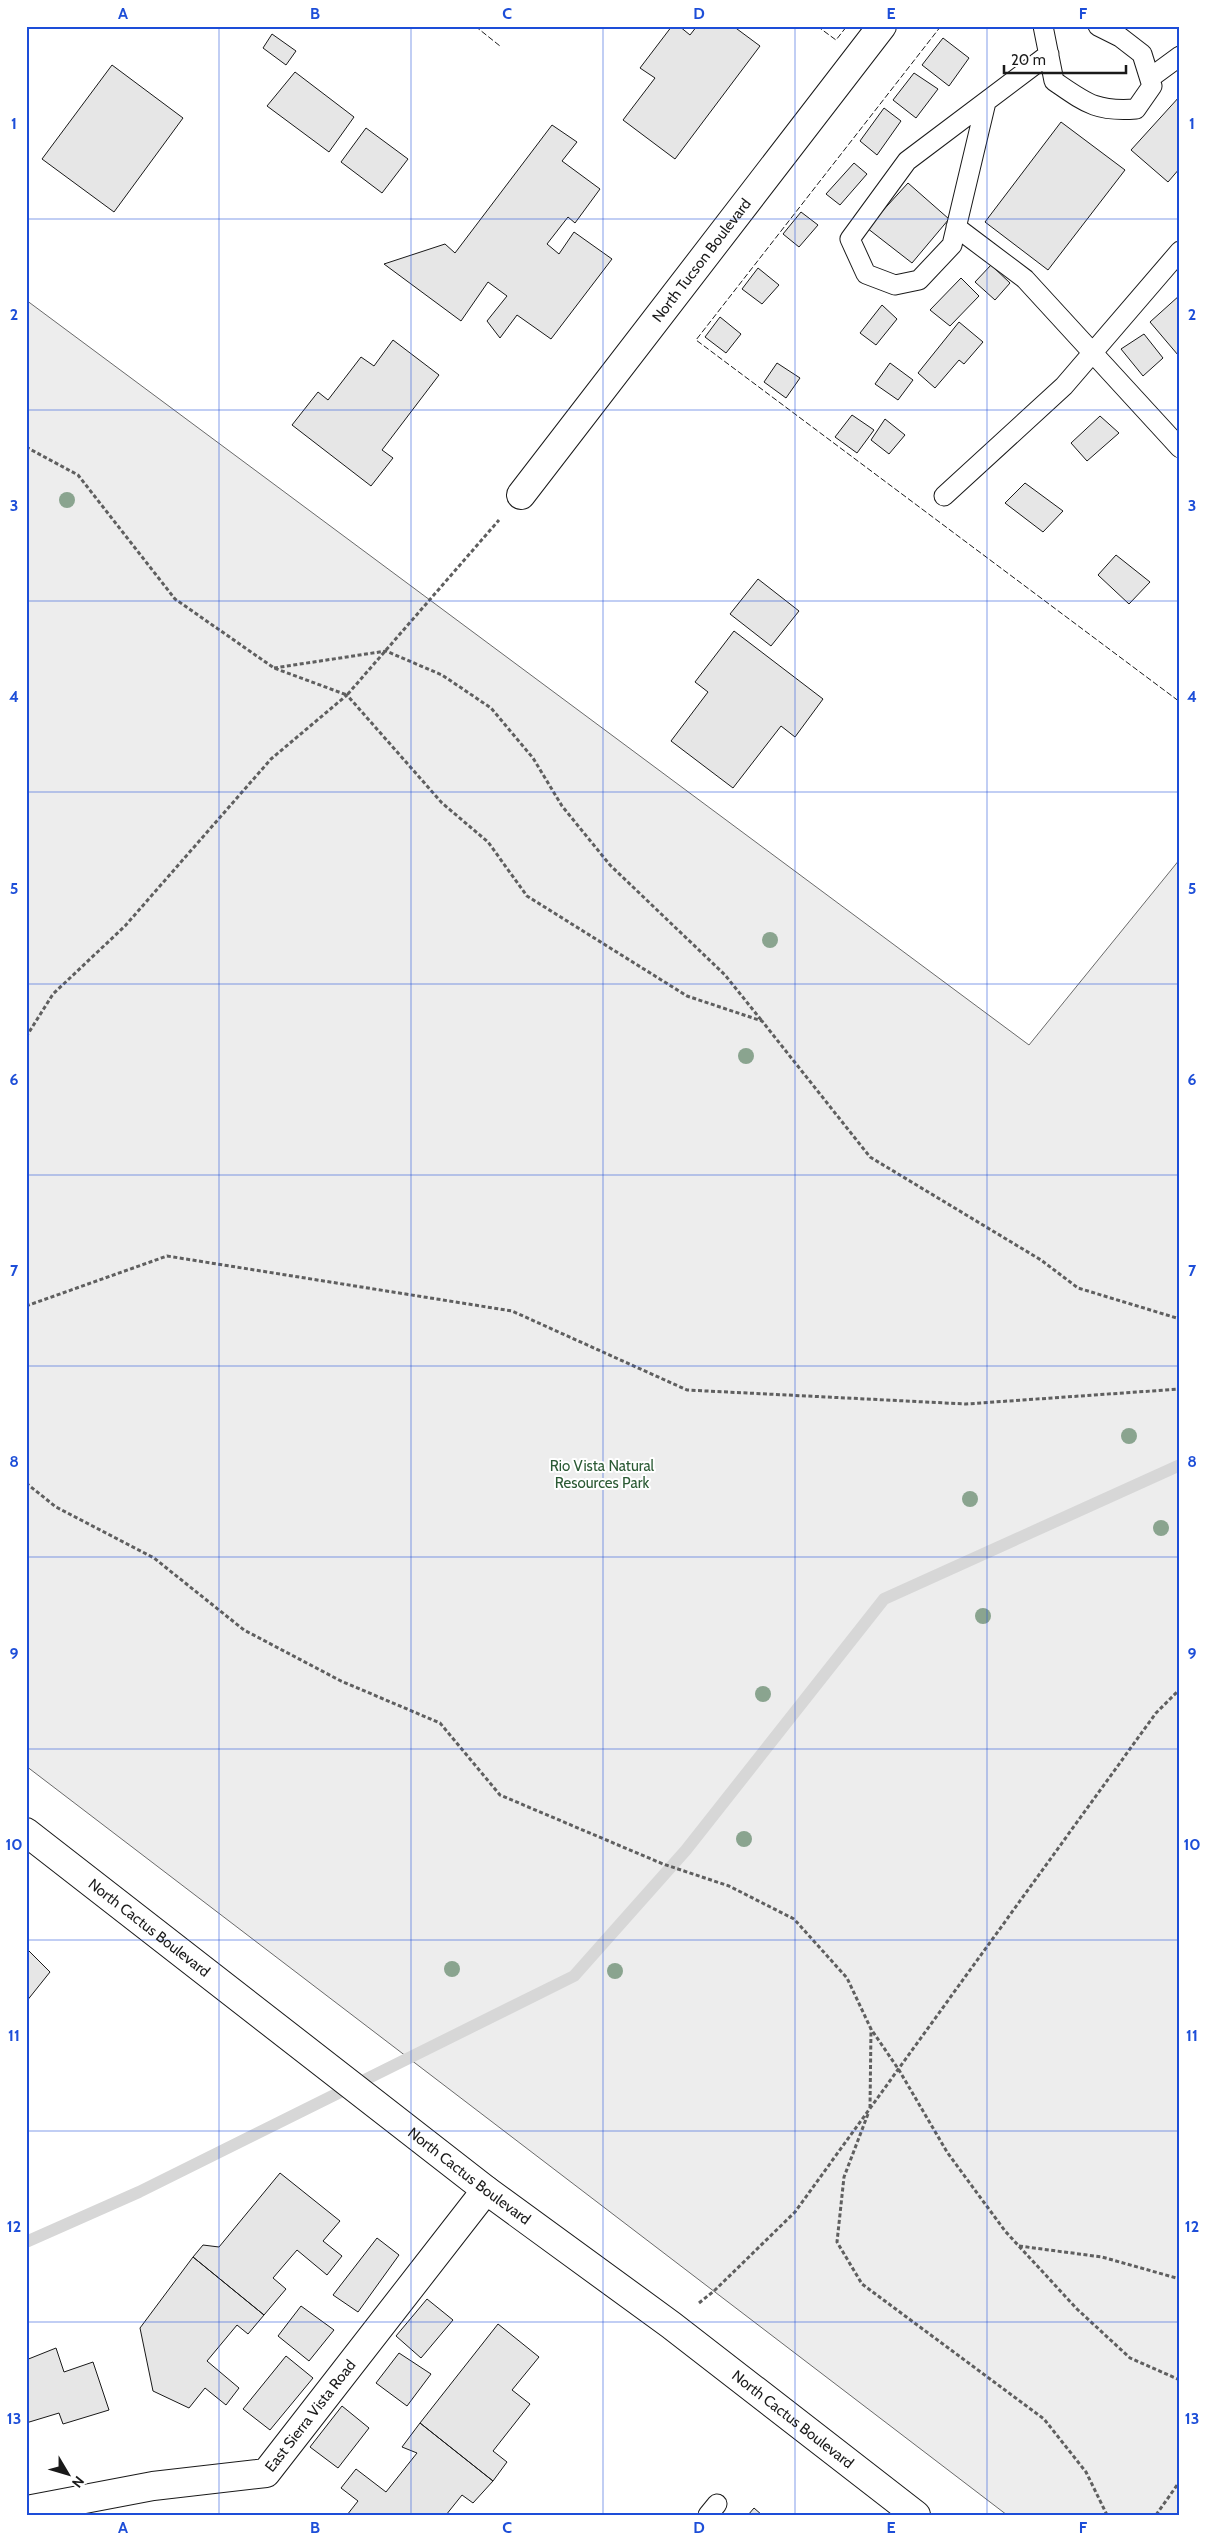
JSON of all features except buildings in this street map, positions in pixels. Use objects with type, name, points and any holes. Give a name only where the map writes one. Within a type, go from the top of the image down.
[{"type":"street","name":"North Tucson Boulevard","points":[[521,495],[882,26]]},
{"type":"street","name":"North Cactus Boulevard","points":[[26,1832],[486,2190],[671,2325],[916,2515]]},
{"type":"street","name":"East Sierra Vista Road","points":[[26,2512],[32,2509],[153,2486],[266,2473],[486,2190]]},
{"type":"lane","points":[[1043,26],[1054,81],[1084,102],[1110,110],[1136,109],[1152,86],[1142,54],[1120,37],[1098,26]]},
{"type":"lane","points":[[986,102],[952,245],[919,280],[895,285],[866,274],[850,239],[908,161],[1049,54]]},
{"type":"lane","points":[[1150,78],[1180,56]]},
{"type":"lane","points":[[956,227],[1025,278],[1180,448]]},
{"type":"lane","points":[[944,496],[1064,386],[1180,251]]},
{"type":"path","points":[[26,447],[78,475],[175,599],[274,668],[348,694],[442,802],[488,842],[527,896],[687,996],[762,1022]]},
{"type":"path","points":[[26,1037],[53,994],[125,926],[271,759],[348,694],[521,495]]},
{"type":"path","points":[[274,668],[386,651],[442,675],[491,708],[533,758],[562,806],[610,865],[725,975],[870,1157],[1041,1260],[1078,1288],[1180,1320]]},
{"type":"path","points":[[26,1306],[168,1256],[512,1311],[687,1390],[966,1404],[1180,1389]]},
{"type":"path","points":[[26,1483],[56,1507],[154,1558],[244,1630],[341,1680],[440,1723],[500,1796],[663,1864],[729,1886],[794,1919],[847,1978],[871,2028],[899,2070],[946,2152],[1019,2246],[1077,2309],[1130,2358],[1180,2380]]},
{"type":"path","points":[[671,2325],[714,2291],[795,2212],[1156,1713],[1180,1689]]},
{"type":"path","points":[[871,2028],[870,2108],[844,2178],[837,2242],[862,2284],[1044,2419],[1086,2472],[1107,2515]]},
{"type":"path","points":[[1019,2246],[1102,2257],[1180,2279]]},
{"type":"path","points":[[1156,2515],[1180,2481]]},
{"type":"green space","name":"Rio Vista Natural Resources Park","points":[[26,300],[1029,1045],[1180,859],[1180,2515],[1007,2515],[26,1766]]},
{"type":"waterway","points":[[26,2242],[139,2192],[574,1976],[686,1850],[884,1599],[1180,1465]]},
{"type":"fence","points":[[475,26],[500,46]]},
{"type":"fence","points":[[817,26],[836,40],[847,26]]},
{"type":"fence","points":[[941,26],[696,340],[1180,702]]}]
